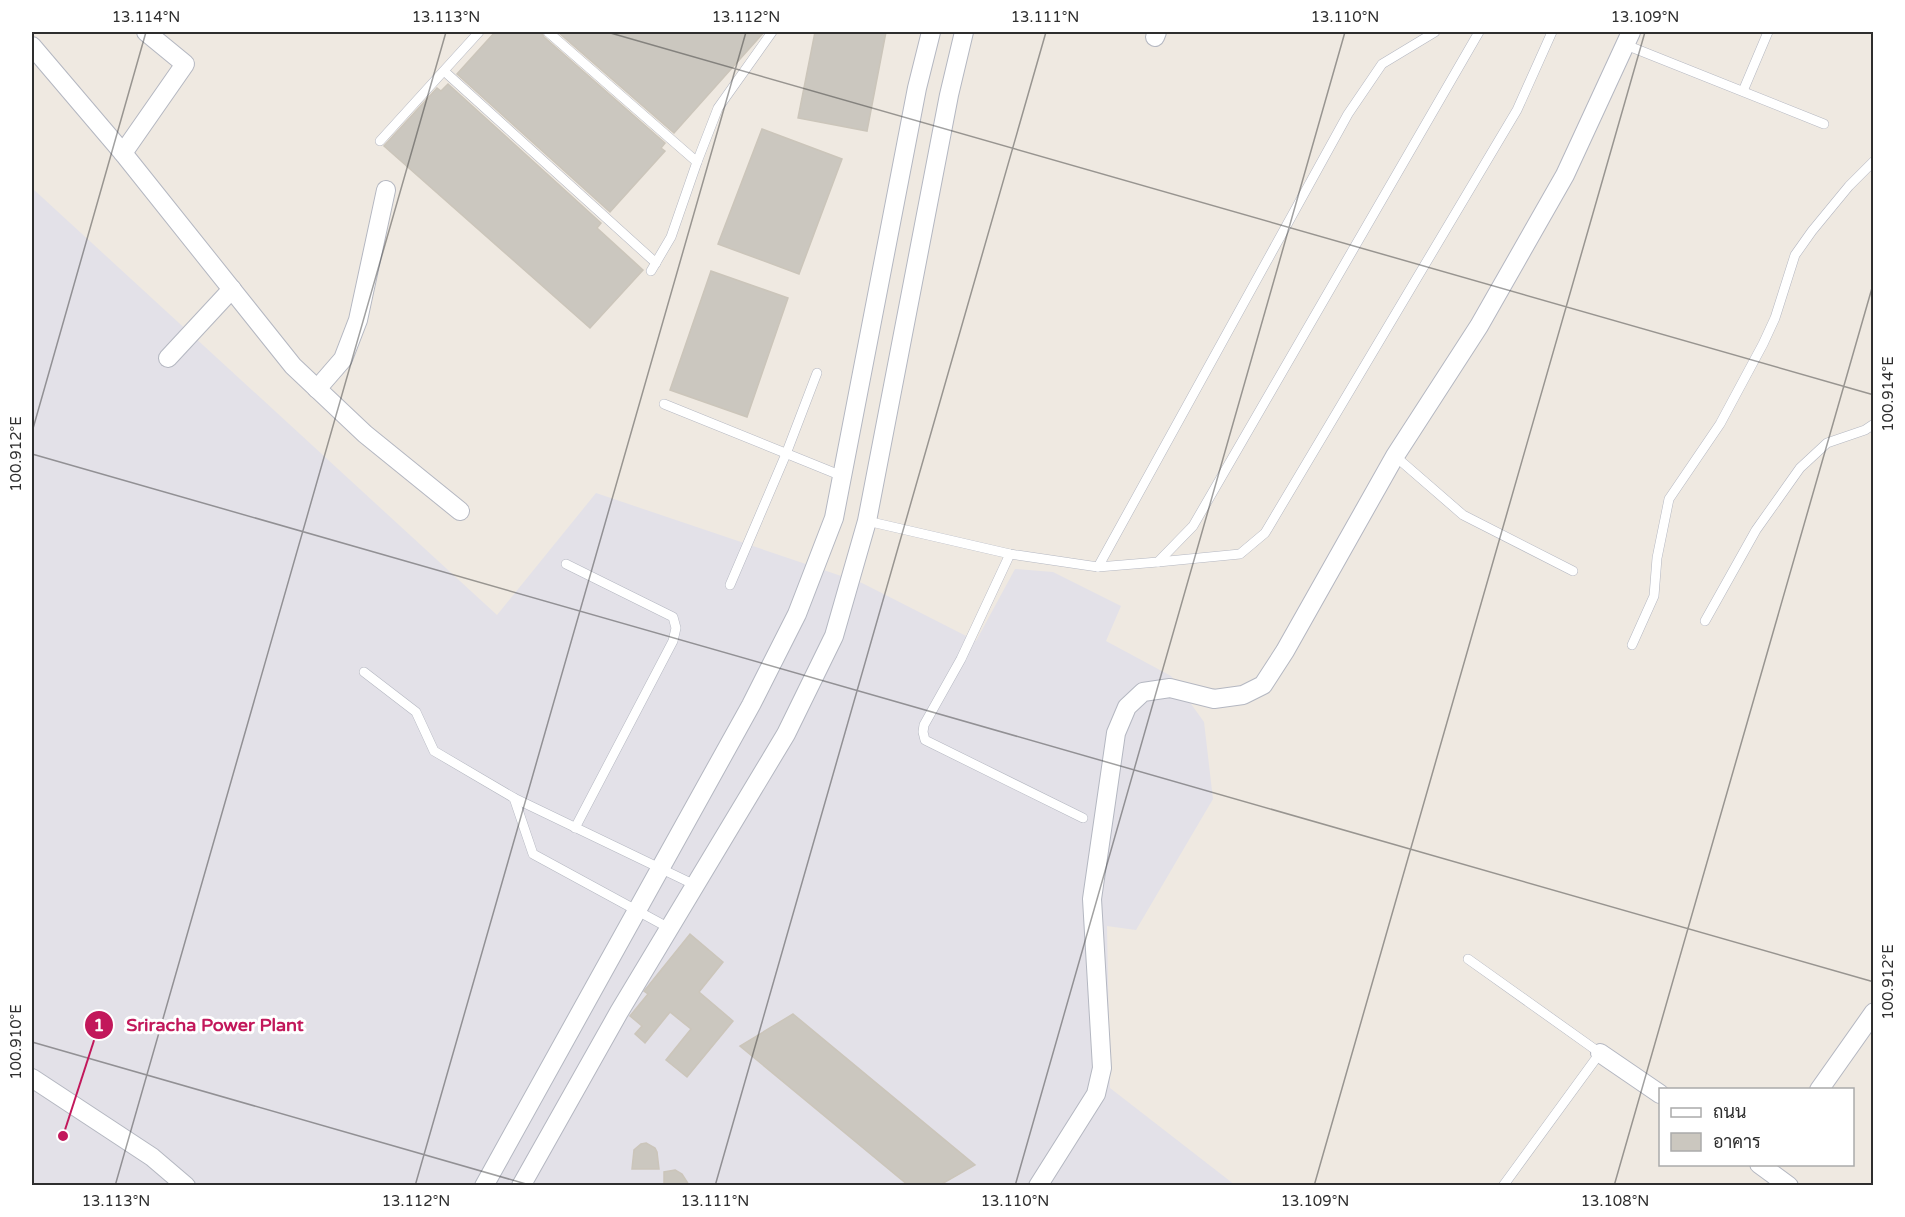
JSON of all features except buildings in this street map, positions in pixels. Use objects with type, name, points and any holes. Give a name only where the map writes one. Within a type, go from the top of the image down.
[{"type":"street","points":[[123,153],[185,64],[146,32]]},
{"type":"street","points":[[483,1185],[638,911],[751,705],[797,614],[834,518],[917,88],[932,32]]},
{"type":"street","points":[[521,1185],[619,1012],[786,734],[834,636],[867,521],[949,95],[964,32]]},
{"type":"street","points":[[1038,1185],[1096,1094],[1102,1068],[1092,899],[1116,733],[1127,707],[1143,692],[1170,688],[1214,699],[1243,695],[1263,685],[1285,651],[1395,456],[1479,326],[1565,175],[1629,38]]},
{"type":"street","points":[[34,53],[123,153],[293,366],[365,434],[460,511]]},
{"type":"street","points":[[317,389],[343,359],[358,320],[386,189]]},
{"type":"street","points":[[168,358],[232,289]]},
{"type":"street","points":[[1820,1088],[1874,1012]]},
{"type":"street","points":[[1600,1053],[1659,1093]]},
{"type":"street","points":[[32,1078],[152,1157],[186,1185]]},
{"type":"street","points":[[1763,1166],[1789,1185]]},
{"type":"lane","points":[[380,141],[479,32]]},
{"type":"lane","points":[[548,32],[697,162]]},
{"type":"lane","points":[[444,71],[653,267],[671,237],[718,108],[771,32]]},
{"type":"lane","points":[[1098,567],[1348,114],[1382,64],[1435,32]]},
{"type":"lane","points":[[1158,562],[1194,526],[1479,32]]},
{"type":"lane","points":[[867,521],[1010,554],[1098,567],[1240,554],[1265,532],[1517,110],[1552,32]]},
{"type":"lane","points":[[1743,92],[1768,32]]},
{"type":"lane","points":[[1629,38],[1743,92],[1824,124]]},
{"type":"lane","points":[[1632,645],[1654,596],[1657,558],[1669,499],[1720,424],[1763,344],[1775,318],[1795,255],[1834,204],[1874,161]]},
{"type":"lane","points":[[730,585],[786,454],[816,373]]},
{"type":"lane","points":[[664,404],[842,476]]},
{"type":"lane","points":[[1705,621],[1756,530],[1800,468],[1827,443],[1865,430],[1874,424]]},
{"type":"lane","points":[[1395,456],[1463,515],[1573,571]]},
{"type":"lane","points":[[1010,554],[961,659],[924,725],[923,736],[925,741],[1083,818]]},
{"type":"lane","points":[[566,564],[673,617],[675,628],[673,641],[575,828]]},
{"type":"lane","points":[[364,672],[416,712],[434,751],[514,798],[695,885]]},
{"type":"lane","points":[[514,798],[533,854],[669,928]]},
{"type":"lane","points":[[1468,958],[1600,1053],[1503,1185]]},
{"type":"shaded area","points":[[32,188],[497,615],[596,493],[862,583],[976,641],[1015,569],[1053,572],[1121,606],[1106,641],[1171,676],[1204,722],[1213,799],[1136,930],[1107,926],[1110,1088],[1235,1185],[32,1185]]},
{"type":"place","name":"Sriracha Power Plant","points":[[63,1136]]}]
